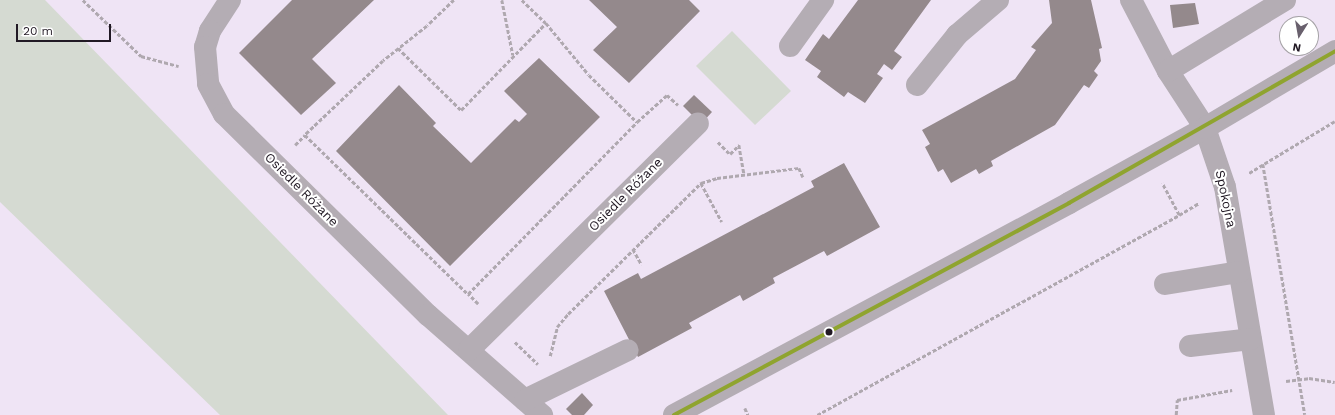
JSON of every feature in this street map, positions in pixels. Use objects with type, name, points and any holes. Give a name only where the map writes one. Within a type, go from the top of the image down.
[{"type":"street","name":"Osiedle Różane","points":[[230,0],[210,31],[205,47],[208,84],[224,114],[428,316],[469,350],[542,415]]},
{"type":"street","points":[[790,46],[823,0]]},
{"type":"street","points":[[917,86],[957,35],[998,0]]},
{"type":"street","name":"Spokojna","points":[[1131,0],[1168,71],[1205,128],[1225,188],[1264,415]]},
{"type":"street","points":[[1168,71],[1285,0]]},
{"type":"street","points":[[674,415],[1205,128],[1335,51]]},
{"type":"street","name":"Osiedle Różane","points":[[469,350],[698,123]]},
{"type":"street","points":[[1165,284],[1239,272]]},
{"type":"street","points":[[1190,346],[1251,339]]},
{"type":"street","points":[[525,400],[628,350]]},
{"type":"path","points":[[83,0],[142,56],[174,63],[184,69]]},
{"type":"path","points":[[289,151],[398,48],[454,0]]},
{"type":"path","points":[[502,0],[514,55]]},
{"type":"path","points":[[522,0],[546,23],[589,75],[637,122]]},
{"type":"path","points":[[398,48],[461,110],[546,23]]},
{"type":"path","points":[[468,294],[637,122],[667,95],[698,123]]},
{"type":"path","points":[[817,415],[1179,215],[1335,121]]},
{"type":"path","points":[[305,135],[479,306]]},
{"type":"path","points":[[743,150],[744,174]]},
{"type":"path","points":[[1150,158],[1179,215]]},
{"type":"path","points":[[1263,164],[1305,415]]},
{"type":"path","points":[[549,359],[557,327],[633,249],[701,183],[744,174],[800,168],[803,177]]},
{"type":"path","points":[[701,183],[722,222]]},
{"type":"path","points":[[633,249],[642,264]]},
{"type":"path","points":[[511,338],[544,370]]},
{"type":"shaded area","points":[[0,0],[45,0],[448,415],[220,415],[0,202]]},
{"type":"shaded area","points":[[732,31],[791,91],[755,125],[696,66]]},
{"type":"building","points":[[292,0],[374,0],[312,59],[336,83],[301,115],[239,53]]},
{"type":"building","points":[[589,0],[689,0],[700,11],[629,83],[593,50],[617,27]]},
{"type":"building","points":[[858,0],[931,0],[894,51],[902,57],[892,70],[884,64],[877,74],[883,78],[865,103],[848,92],[844,97],[817,77],[821,71],[805,60],[823,34],[829,39]]},
{"type":"building","points":[[1049,0],[1091,0],[1102,48],[1099,49],[1101,61],[1094,71],[1098,75],[1089,88],[1084,85],[1055,125],[991,161],[993,166],[979,174],[976,169],[951,183],[943,169],[938,172],[925,147],[930,144],[922,130],[1015,79],[1036,50],[1031,47],[1052,23]]},
{"type":"building","points":[[1195,3],[1199,24],[1173,28],[1170,5]]},
{"type":"building","points":[[539,58],[600,117],[450,266],[336,151],[399,85],[436,123],[433,126],[471,163],[515,119],[519,122],[527,114],[504,91]]},
{"type":"building","points":[[694,95],[712,112],[701,124],[683,106]]},
{"type":"building","points":[[844,163],[880,227],[827,256],[824,251],[773,278],[775,283],[743,301],[740,295],[689,323],[692,328],[638,357],[604,291],[638,273],[641,279],[814,187],[811,181]]},
{"type":"building","points":[[582,393],[593,405],[584,415],[572,415],[566,409]]},
{"type":"transit line","points":[[674,415],[1069,203],[1335,51]]}]
